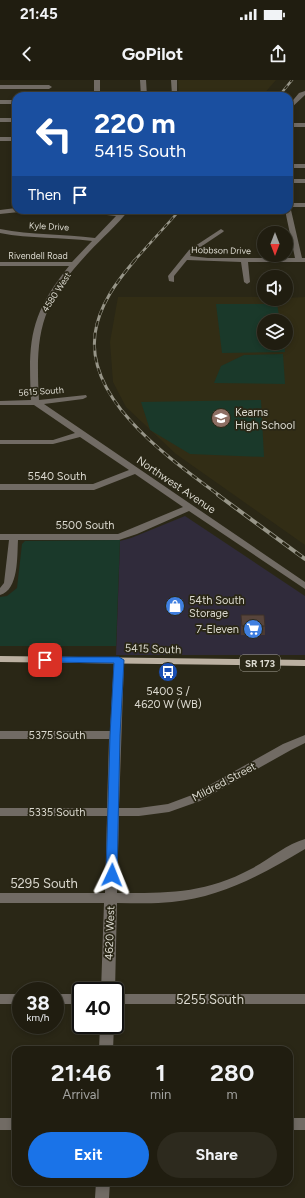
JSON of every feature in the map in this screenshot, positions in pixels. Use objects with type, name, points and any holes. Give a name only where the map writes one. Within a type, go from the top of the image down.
[{"type":"main road","name":"5415 South","points":[[0,659],[119,660],[199,663],[305,663]]},
{"type":"street","points":[[97,80],[97,92]]},
{"type":"street","points":[[143,80],[144,92]]},
{"type":"street","points":[[174,80],[175,92]]},
{"type":"street","points":[[0,87],[49,87]]},
{"type":"street","points":[[293,103],[301,94],[305,93]]},
{"type":"street","points":[[0,102],[12,102]]},
{"type":"street","points":[[0,120],[12,120]]},
{"type":"street","points":[[293,125],[305,125]]},
{"type":"street","points":[[293,132],[305,132]]},
{"type":"street","points":[[0,139],[12,139]]},
{"type":"street","points":[[293,166],[305,166]]},
{"type":"street","points":[[293,181],[305,181]]},
{"type":"street","points":[[293,205],[305,205]]},
{"type":"street","points":[[0,212],[12,211]]},
{"type":"street","name":"4580 West","points":[[35,402],[36,335],[42,312],[57,287],[97,240],[122,214]]},
{"type":"street","points":[[289,214],[302,260]]},
{"type":"street","name":"Kyle Drive","points":[[0,230],[15,234],[65,236],[97,240]]},
{"type":"street","points":[[172,282],[171,276],[194,248],[221,231]]},
{"type":"street","name":"Hobbson Drive","points":[[185,258],[302,260]]},
{"type":"street","points":[[244,260],[247,282]]},
{"type":"street","name":"Rivendell Road","points":[[0,264],[76,264]]},
{"type":"street","name":"5615 South","points":[[0,403],[35,402],[83,397]]},
{"type":"street","name":"Northwest Avenue","points":[[35,402],[188,508],[305,586]]},
{"type":"street","points":[[0,442],[53,442],[81,434]]},
{"type":"street","name":"5540 South","points":[[0,487],[94,487],[134,471]]},
{"type":"street","name":"5500 South","points":[[0,537],[122,536],[188,508]]},
{"type":"street","points":[[0,592],[4,590],[9,583],[14,537]]},
{"type":"street","name":"4620 West","points":[[108,982],[115,735],[119,660]]},
{"type":"street","name":"5375 South","points":[[0,735],[115,735]]},
{"type":"street","name":"Mildred Street","points":[[114,812],[153,810],[184,803],[208,792],[305,739]]},
{"type":"street","name":"5335 South","points":[[0,812],[114,812]]},
{"type":"street","name":"5295 South","points":[[0,898],[170,898],[192,896],[212,892],[233,885],[305,843]]},
{"type":"street","points":[[0,999],[12,999]]},
{"type":"street","name":"5255 South","points":[[124,999],[305,999]]},
{"type":"street","points":[[106,1046],[107,1034]]},
{"type":"street","points":[[0,1124],[12,1124]]},
{"type":"street","points":[[293,1124],[305,1124]]},
{"type":"street","points":[[102,1198],[103,1186]]},
{"type":"shaded area","points":[[178,80],[276,80],[266,92],[179,92]]},
{"type":"shaded area","name":"Kearns High School","points":[[118,297],[257,297],[257,306],[293,306],[293,298],[305,297],[305,545],[176,454],[126,407],[113,382],[110,342]]},
{"type":"shaded area","points":[[185,516],[305,596],[305,655],[116,655],[120,541]]},
{"type":"green space","points":[[216,304],[257,304],[257,306],[277,306],[279,314],[257,314],[257,350],[285,350],[285,352],[222,353]]},
{"type":"green space","points":[[283,354],[285,384],[214,383],[221,366],[244,355]]},
{"type":"green space","points":[[261,400],[264,457],[190,454],[150,430],[141,402]]},
{"type":"green space","points":[[120,540],[116,646],[0,646],[0,597],[7,596],[17,588],[22,544],[25,541]]},
{"type":"building","points":[[241,615],[264,615],[265,626],[242,626]]},
{"type":"railway","points":[[282,92],[292,80]]},
{"type":"railway","points":[[134,261],[176,214]]},
{"type":"railway","points":[[135,260],[115,285],[100,313],[97,323],[95,334],[96,359],[104,383],[118,406],[136,427],[157,447],[220,496]]},
{"type":"railway","points":[[218,495],[305,559]]},
{"type":"place","name":"Kearns High School","points":[[221,418]]},
{"type":"place","name":"54th South Storage","points":[[175,606]]},
{"type":"place","name":"7-Eleven","points":[[253,629]]},
{"type":"place","name":"5400 S / 4620 W (WB)","points":[[168,672]]},
{"type":"route","points":[[45,660],[119,660],[115,735],[112,875]]}]
